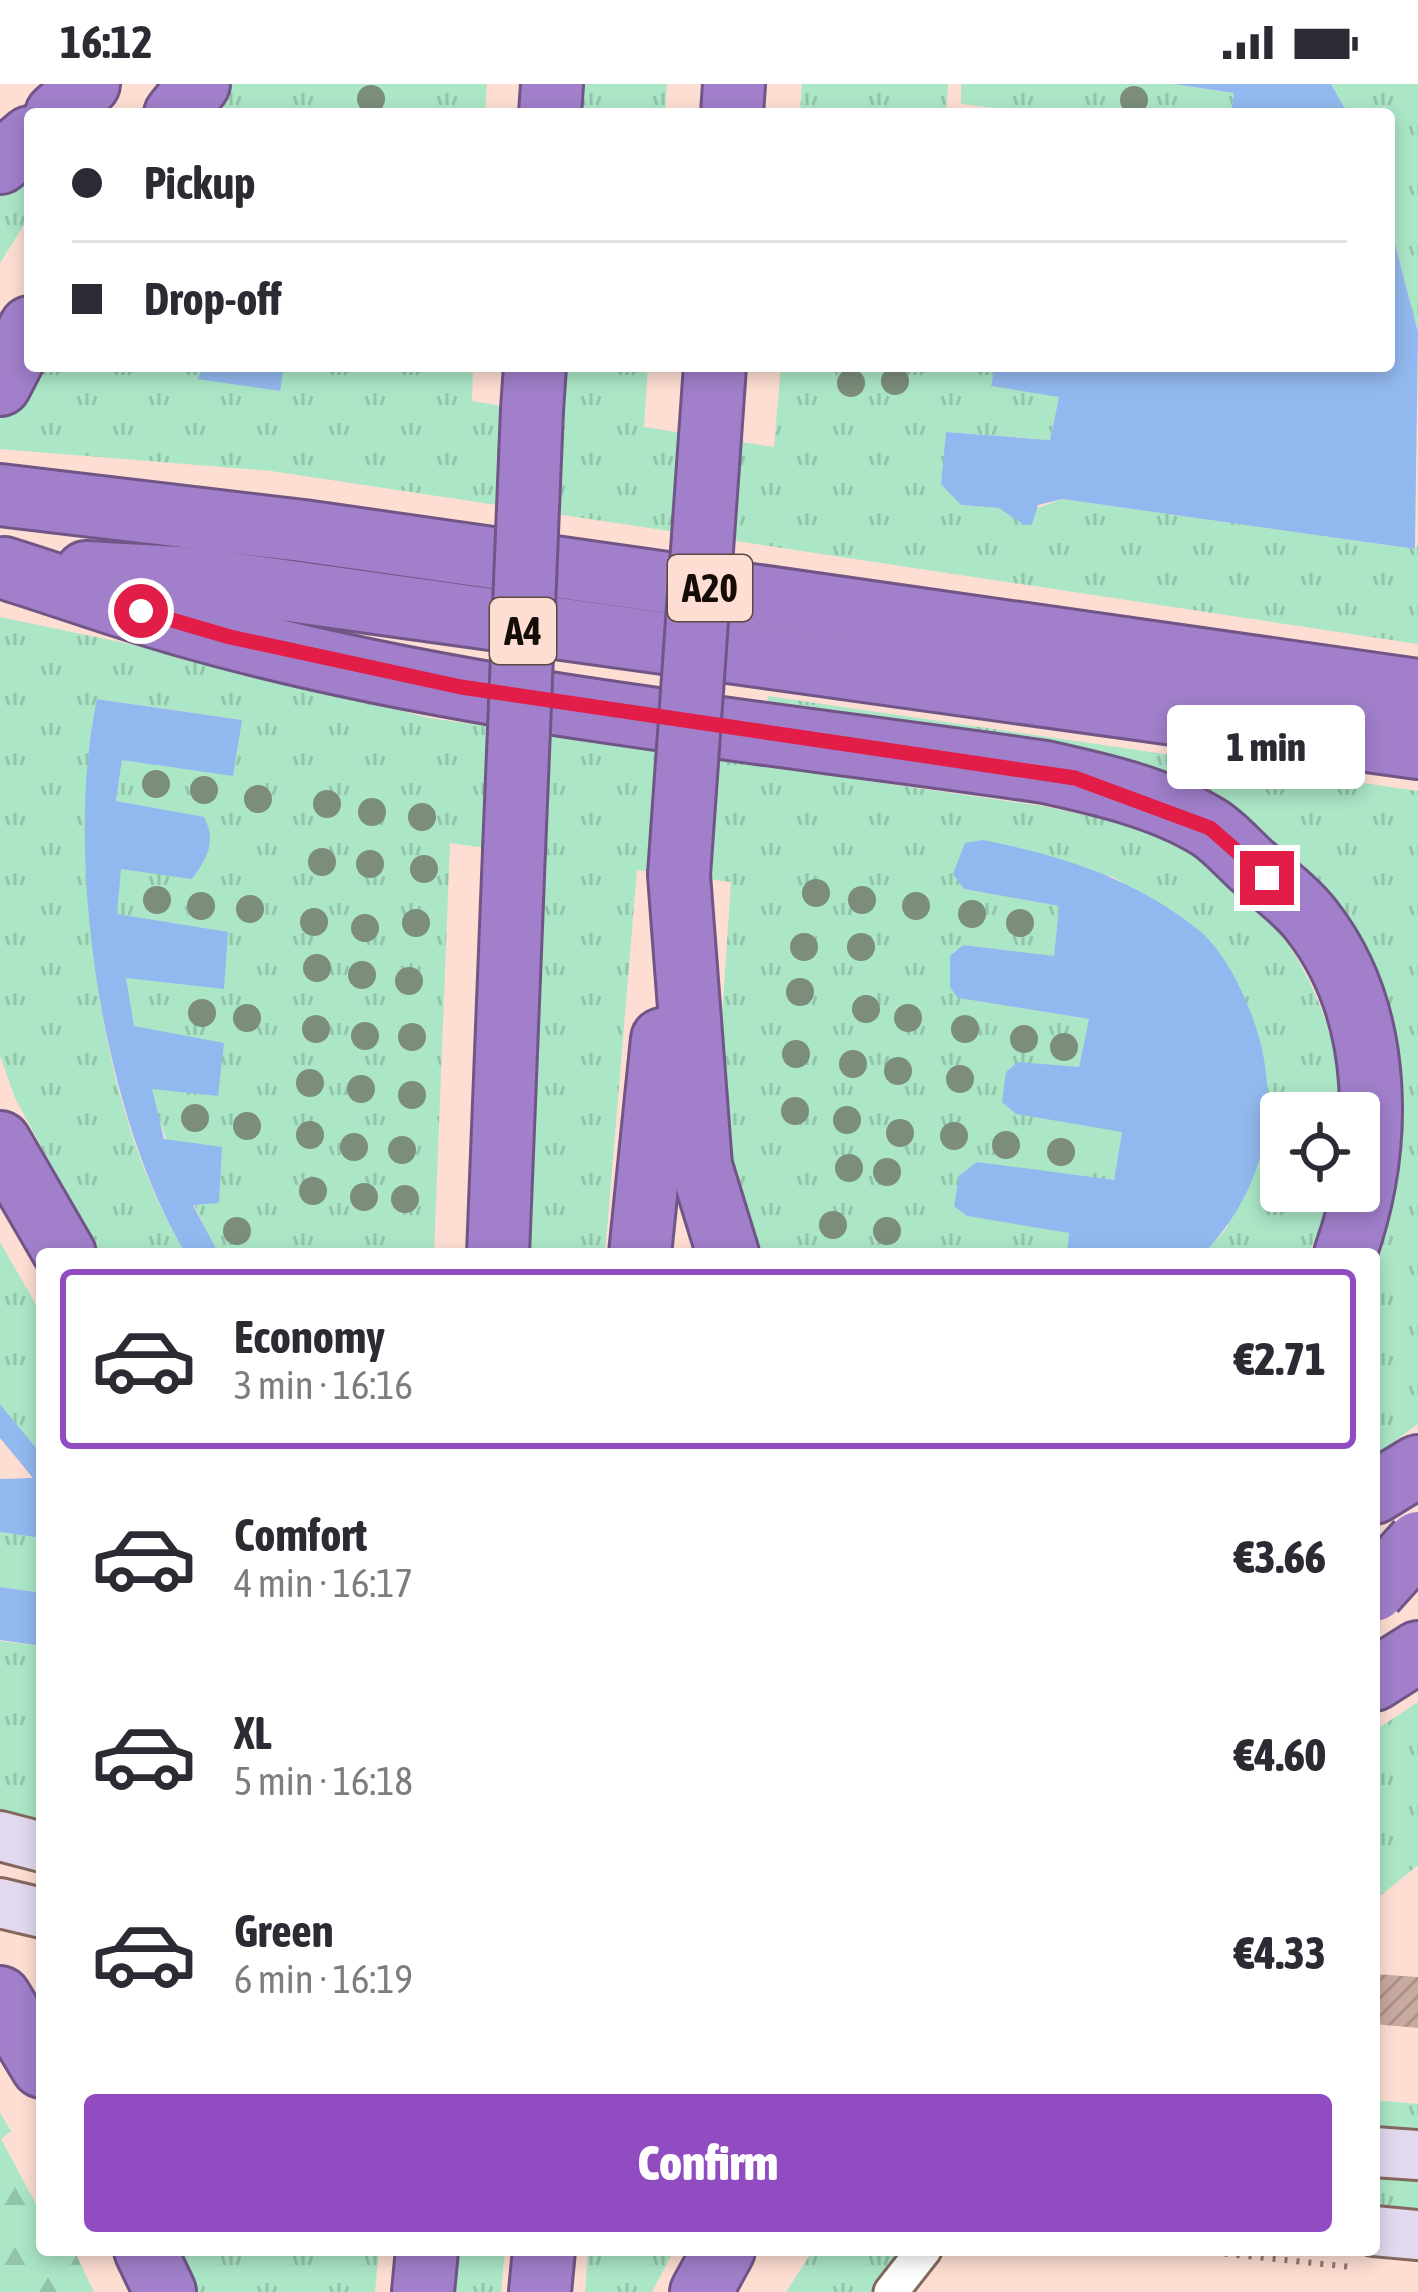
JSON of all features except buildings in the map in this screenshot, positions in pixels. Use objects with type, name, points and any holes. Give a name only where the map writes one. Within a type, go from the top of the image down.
[{"type":"highway","points":[[63,108],[89,84]]},
{"type":"highway","points":[[180,108],[199,84]]},
{"type":"highway","points":[[0,163],[24,142]]},
{"type":"highway","points":[[0,385],[24,339]]},
{"type":"highway","points":[[641,1248],[679,875],[715,372]]},
{"type":"highway","name":"A4","points":[[498,1248],[533,388]]},
{"type":"highway","name":"A20","points":[[0,495],[350,537],[1418,690]]},
{"type":"highway","name":"A20","points":[[2,568],[196,578],[1418,748]]},
{"type":"highway","name":"A20","points":[[2,568],[186,626],[332,660],[461,687],[1045,772],[1111,787],[1210,828],[1313,921],[1348,989],[1370,1064],[1373,1133],[1362,1207],[1347,1248]]},
{"type":"highway","points":[[679,875],[701,1166],[726,1248]]},
{"type":"highway","points":[[0,1142],[62,1248]]},
{"type":"highway","points":[[1380,1489],[1418,1466]]},
{"type":"highway","points":[[1380,1583],[1418,1542]]},
{"type":"highway","points":[[1380,1588],[1418,1576]]},
{"type":"highway","points":[[1380,1676],[1418,1652]]},
{"type":"highway","points":[[148,2256],[165,2292]]},
{"type":"highway","points":[[423,2292],[426,2256]]},
{"type":"highway","points":[[541,2292],[544,2256]]},
{"type":"highway","points":[[700,2292],[721,2256]]},
{"type":"main road","points":[[0,1836],[36,1845]]},
{"type":"main road","points":[[0,1903],[36,1912]]},
{"type":"main road","points":[[1380,2152],[1418,2155]]},
{"type":"main road","points":[[1380,2248],[1418,2235]]},
{"type":"street","points":[[891,2292],[919,2256]]},
{"type":"green space","points":[[209,84],[487,84],[485,108],[191,108]]},
{"type":"green space","points":[[575,84],[667,84],[665,108],[573,108]]},
{"type":"green space","points":[[802,84],[948,84],[946,108],[800,108]]},
{"type":"green space","points":[[961,84],[1173,84],[1234,93],[1232,108],[961,104]]},
{"type":"green space","points":[[1331,84],[1418,84],[1418,332],[1395,244],[1395,108],[1345,108]]},
{"type":"green space","points":[[24,164],[24,225],[0,263],[0,182]]},
{"type":"green space","points":[[28,372],[202,372],[198,378],[279,391],[283,372],[473,372],[472,401],[558,415],[560,372],[648,372],[644,427],[774,447],[780,372],[994,372],[992,386],[1059,396],[1050,440],[947,432],[961,505],[999,508],[1014,517],[1062,499],[1415,549],[1418,544],[1418,644],[271,471],[0,449],[0,406]]},
{"type":"green space","points":[[0,617],[221,663],[429,718],[1043,806],[1133,827],[1178,845],[1218,870],[1283,937],[1325,1020],[1340,1092],[1260,1092],[1260,1212],[1326,1212],[1311,1248],[1209,1248],[1228,1227],[1204,935],[1112,876],[964,889],[1059,906],[1054,957],[963,945],[958,998],[1089,1019],[1079,1068],[1016,1114],[1122,1131],[1114,1181],[978,1163],[967,1216],[1070,1233],[1068,1248],[760,1248],[727,1170],[716,1107],[731,882],[637,870],[606,1248],[517,1248],[529,854],[450,843],[434,1248],[216,1248],[164,1133],[137,1048],[117,917],[123,805],[116,802],[122,760],[242,720],[98,699],[90,749],[88,856],[106,1034],[137,1149],[183,1248],[96,1248],[15,1098],[0,1056]]},
{"type":"green space","points":[[768,696],[1418,791],[1418,1424],[1380,1452],[1380,1248],[1375,1248],[1386,1187],[1380,1169],[1380,1092],[1355,1092],[1282,869],[766,709]]},
{"type":"green space","points":[[0,1242],[36,1305],[36,1448],[0,1404]]},
{"type":"green space","points":[[0,1532],[36,1537],[36,1592],[0,1587]]},
{"type":"green space","points":[[0,1641],[36,1645],[36,1819],[0,1810]]},
{"type":"green space","points":[[1418,1702],[1418,1865],[1380,1896],[1380,1727]]},
{"type":"green space","points":[[1380,2101],[1418,2104],[1418,2132],[1380,2129]]},
{"type":"green space","points":[[0,2113],[11,2131],[1,2139],[36,2204],[36,2256],[77,2256],[94,2292],[0,2292]]},
{"type":"green space","points":[[1380,2172],[1418,2175],[1418,2214],[1380,2209]]},
{"type":"green space","points":[[177,2256],[378,2256],[375,2292],[192,2292]]},
{"type":"green space","points":[[449,2256],[504,2256],[501,2292],[445,2292]]},
{"type":"green space","points":[[588,2256],[671,2256],[652,2292],[585,2292]]},
{"type":"green space","points":[[809,2256],[903,2256],[877,2292],[786,2292]]},
{"type":"water","points":[[1173,84],[1331,84],[1345,108],[1232,108],[1234,93]]},
{"type":"water","points":[[1395,244],[1418,332],[1415,549],[1062,499],[1038,505],[1032,524],[1024,525],[999,508],[961,505],[941,484],[946,432],[1050,440],[1059,397],[991,386],[994,372],[1395,372]]},
{"type":"water","points":[[201,372],[283,372],[280,391],[197,379]]},
{"type":"water","points":[[97,699],[242,720],[233,776],[122,760],[116,801],[204,817],[210,834],[208,850],[192,879],[121,869],[117,914],[228,932],[224,989],[126,978],[134,1026],[224,1043],[218,1096],[152,1089],[164,1139],[222,1147],[219,1203],[193,1205],[216,1248],[183,1248],[132,1131],[112,1059],[88,907],[88,763]]},
{"type":"water","points":[[983,840],[1070,862],[1125,884],[1177,913],[1221,955],[1258,1035],[1267,1092],[1260,1092],[1257,1166],[1244,1197],[1208,1248],[1068,1248],[1069,1233],[967,1216],[954,1206],[959,1176],[977,1162],[1114,1180],[1122,1132],[1016,1114],[1002,1102],[1006,1072],[1018,1062],[1079,1067],[1089,1019],[958,998],[950,987],[950,956],[963,945],[1054,956],[1059,906],[964,889],[953,874],[965,843]]},
{"type":"water","points":[[0,1404],[36,1448],[36,1537],[0,1532],[0,1479],[33,1478],[0,1438]]},
{"type":"water","points":[[0,1587],[36,1592],[36,1645],[0,1640]]},
{"type":"route","points":[[141,611],[230,637],[461,687],[1075,778],[1149,801],[1210,828],[1267,878]]}]
